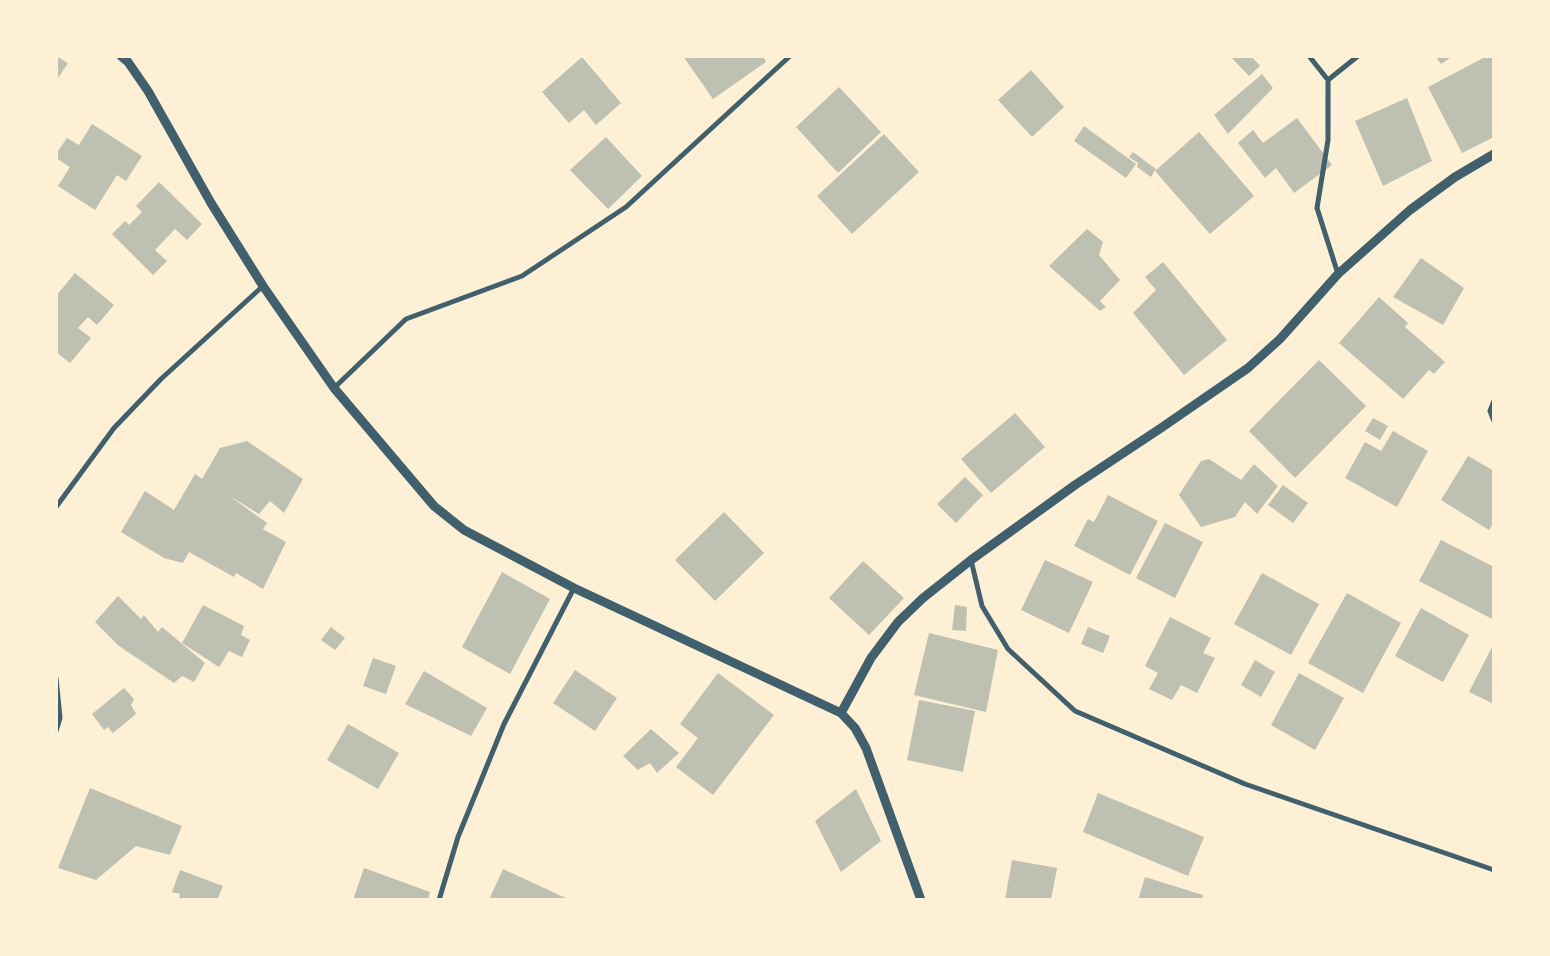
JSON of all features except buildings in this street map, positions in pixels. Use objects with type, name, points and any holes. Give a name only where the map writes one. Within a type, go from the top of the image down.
[{"type":"street","points":[[334,388],[406,319],[522,276],[626,207],[790,56]]},
{"type":"street","points":[[1309,56],[1328,80],[1328,140],[1318,208],[1338,274]]},
{"type":"street","points":[[1328,80],[1358,56]]},
{"type":"street","points":[[126,58],[148,91],[211,203],[263,286],[334,388],[434,506],[464,530],[574,588],[841,713],[855,728],[866,748],[921,900]]},
{"type":"street","points":[[841,713],[872,658],[898,622],[923,598],[971,560],[1076,485],[1248,368],[1286,333],[1338,274],[1410,210],[1455,177],[1494,154]]},
{"type":"street","points":[[56,507],[114,428],[162,379],[263,286]]},
{"type":"street","points":[[1494,401],[1490,411],[1494,422]]},
{"type":"street","points":[[971,560],[982,606],[1008,649],[1075,711],[1245,784],[1494,870]]},
{"type":"street","points":[[439,900],[458,837],[504,724],[574,588]]},
{"type":"street","points":[[56,678],[60,718],[56,731]]}]
